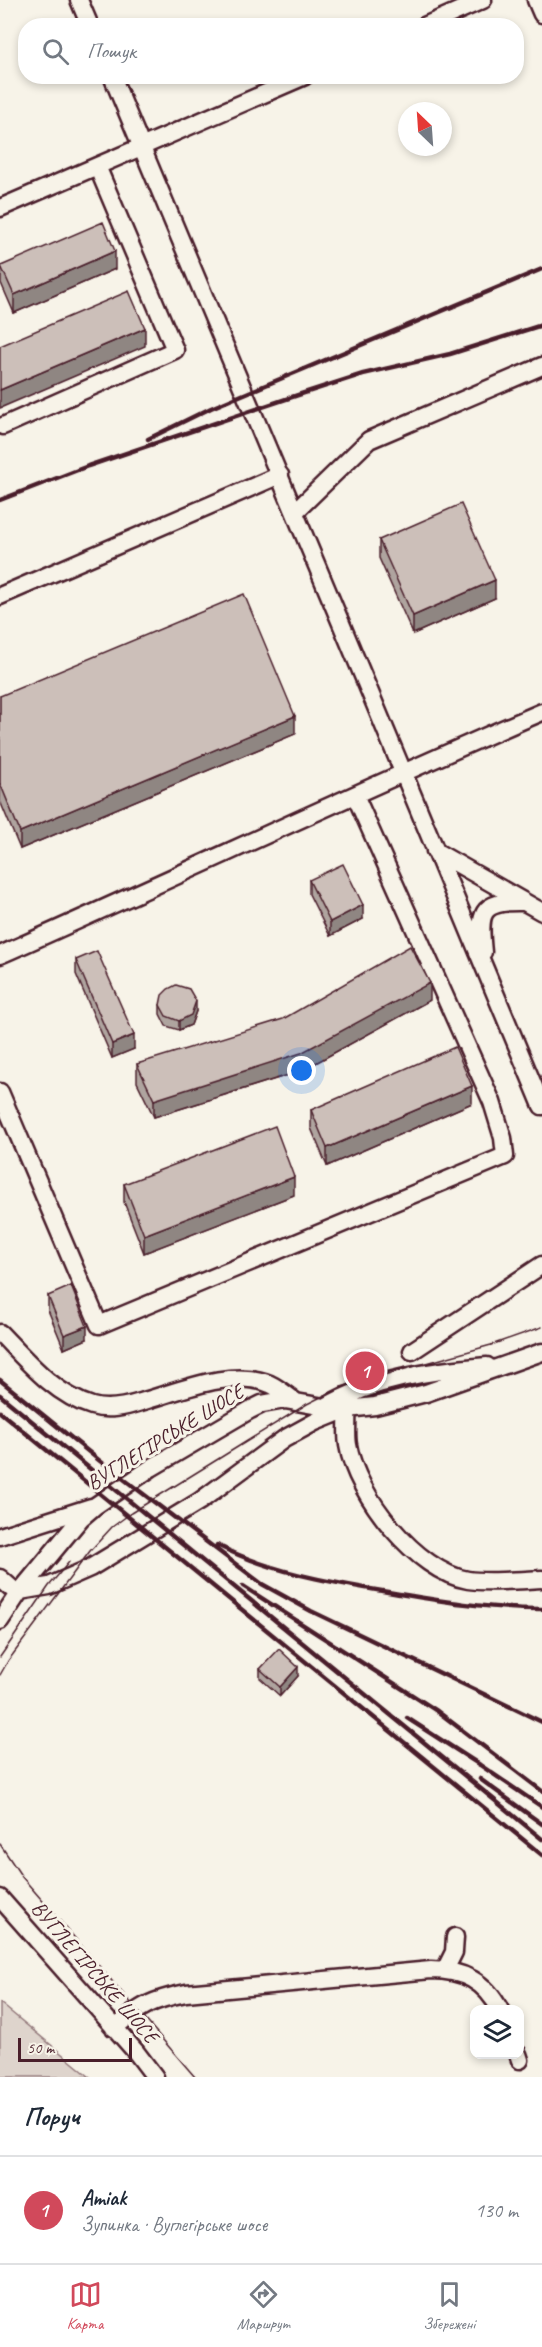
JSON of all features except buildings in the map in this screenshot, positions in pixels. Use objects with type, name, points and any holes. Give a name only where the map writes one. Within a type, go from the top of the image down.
[{"type":"street","points":[[79,0],[87,18]]},
{"type":"street","points":[[442,18],[483,0]]},
{"type":"street","points":[[536,0],[542,14]]},
{"type":"street","points":[[115,84],[296,511],[542,1106]]},
{"type":"street","points":[[0,208],[287,84]]},
{"type":"street","points":[[3,426],[175,350],[97,166]]},
{"type":"street","points":[[296,511],[369,440],[542,366]]},
{"type":"street","points":[[0,596],[280,475]]},
{"type":"street","points":[[0,955],[402,772],[542,712]]},
{"type":"street","points":[[0,1092],[99,1325],[505,1156],[503,1138],[492,1102],[355,795]]},
{"type":"street","points":[[435,851],[542,912]]},
{"type":"street","points":[[484,968],[480,929],[484,913],[494,904],[503,901],[523,902]]},
{"type":"street","points":[[412,1351],[542,1265]]},
{"type":"street","points":[[0,1333],[38,1372],[76,1400],[93,1407],[113,1409],[229,1378],[246,1377],[273,1385],[296,1402]]},
{"type":"street","name":"ВУГЛЕГІРСЬКЕ ШОСЕ","points":[[0,1621],[19,1592],[81,1518],[95,1506],[151,1468],[250,1410],[273,1402],[296,1402],[347,1409],[375,1406],[426,1393],[542,1352]]},
{"type":"street","points":[[324,1407],[360,1390],[408,1376],[432,1371],[505,1366]]},
{"type":"street","points":[[0,1578],[19,1592],[50,1586],[90,1568],[200,1501],[284,1439],[315,1422],[347,1409],[348,1446],[357,1473],[369,1496],[408,1546],[440,1570],[468,1580],[542,1580]]},
{"type":"street","points":[[0,1536],[95,1506]]},
{"type":"street","name":"ВУГЛЕГІРСЬКЕ ШОСЕ","points":[[0,1898],[155,2077]]},
{"type":"street","points":[[445,1970],[454,1952],[455,1937]]},
{"type":"street","points":[[114,2028],[146,2004],[186,1993],[445,1970],[462,1973],[483,1986],[496,2005]]},
{"type":"shaded area","points":[[0,2003],[90,2077],[0,2077]]},
{"type":"tram line","points":[[0,1675],[90,1551],[112,1527],[131,1513],[307,1404],[341,1387],[491,1345],[542,1327]]},
{"type":"tram line","points":[[0,1657],[49,1586],[69,1562]]},
{"type":"tram line","points":[[0,1844],[22,1877],[195,2077]]},
{"type":"railway","points":[[148,439],[211,408],[542,269]]},
{"type":"railway","points":[[0,500],[88,466],[363,374],[450,354],[542,325]]},
{"type":"railway","points":[[0,1380],[100,1461],[262,1584],[311,1611],[542,1722]]},
{"type":"railway","points":[[0,1395],[542,1839]]},
{"type":"railway","points":[[0,1412],[542,1855]]},
{"type":"railway","points":[[217,1545],[279,1569],[344,1584],[465,1604],[542,1609]]},
{"type":"railway","points":[[243,1586],[437,1711],[542,1791]]},
{"type":"railway","points":[[407,1718],[542,1807]]},
{"type":"railway","points":[[480,1779],[542,1824]]},
{"type":"place","name":"Amiak","points":[[365,1371]]}]
